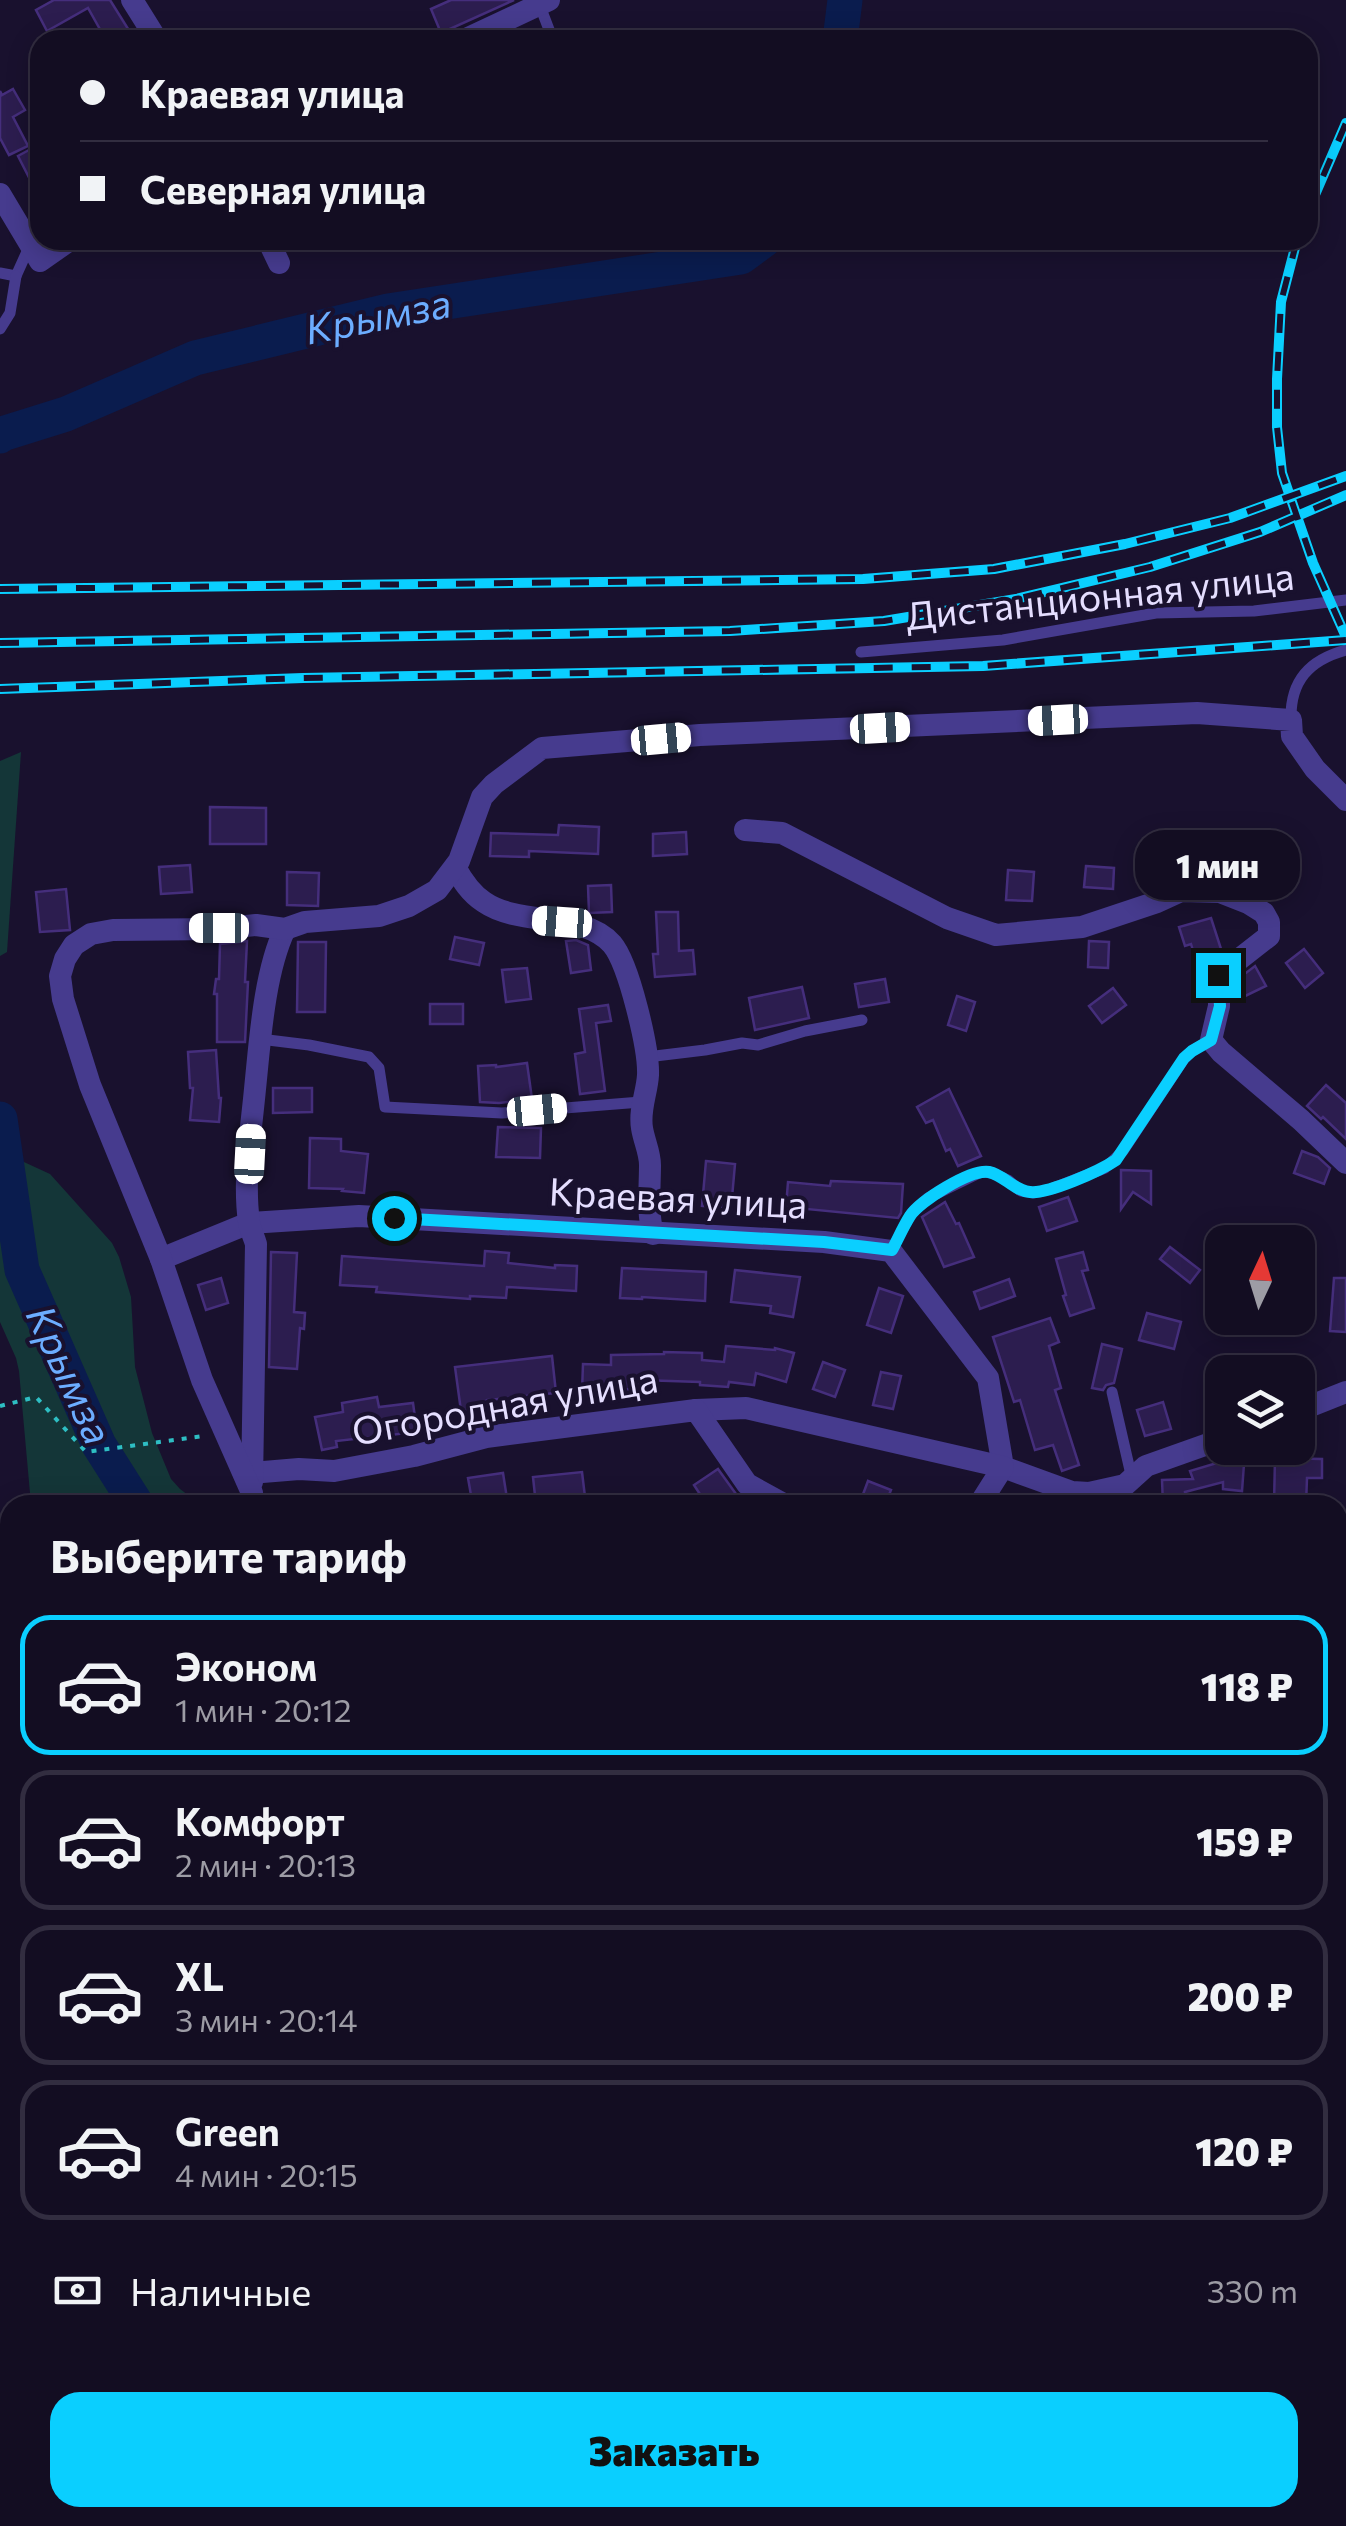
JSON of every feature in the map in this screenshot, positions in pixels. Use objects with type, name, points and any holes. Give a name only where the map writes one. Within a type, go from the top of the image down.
[{"type":"street","points":[[132,0],[151,30]]},
{"type":"street","points":[[486,30],[544,3]]},
{"type":"street","points":[[0,194],[30,245]]},
{"type":"street","points":[[33,250],[43,250]]},
{"type":"street","points":[[273,250],[279,263]]},
{"type":"street","points":[[252,1490],[202,1380],[160,1259],[90,1085],[63,999],[60,976],[65,959],[74,945],[90,934],[256,925],[285,929],[305,922],[379,916],[409,906],[437,890],[459,861],[482,797],[542,748],[700,736],[1197,714],[1291,720],[1292,736],[1314,769],[1346,800]]},
{"type":"street","points":[[745,830],[782,833],[947,918],[996,934],[1082,927],[1181,890],[1220,892],[1248,903],[1270,922],[1269,936],[1218,975],[1220,1006],[1211,1040],[1346,1163]]},
{"type":"street","points":[[454,867],[465,885],[484,903],[524,917],[588,928],[611,942],[624,964],[647,1057],[642,1128],[650,1159],[650,1222],[654,1234]]},
{"type":"street","points":[[252,1490],[256,1244],[250,1223],[251,1129],[260,1039],[278,944],[285,929]]},
{"type":"street","name":"Краевая улица","points":[[160,1259],[250,1223],[358,1216],[824,1242],[892,1250]]},
{"type":"street","points":[[892,1250],[988,1378],[1004,1467],[986,1495]]},
{"type":"street","points":[[1315,1404],[1346,1392]]},
{"type":"street","points":[[696,1410],[746,1408],[1004,1467],[1072,1492],[1089,1493],[1126,1485],[1146,1466],[1205,1445]]},
{"type":"street","name":"Огородная улица","points":[[252,1490],[299,1469],[334,1471],[486,1437],[696,1410],[747,1484],[767,1495]]},
{"type":"street","points":[[1004,1467],[1047,1495]]},
{"type":"lane","points":[[544,3],[551,30]]},
{"type":"lane","points":[[0,329],[10,313],[16,276],[35,253]]},
{"type":"lane","points":[[0,273],[16,276]]},
{"type":"lane","name":"Дистанционная улица","points":[[861,652],[1003,640],[1156,614],[1254,610],[1346,600]]},
{"type":"lane","points":[[1291,720],[1290,699],[1298,681],[1326,657],[1346,650]]},
{"type":"lane","points":[[647,1057],[742,1043],[758,1045],[862,1020]]},
{"type":"lane","points":[[260,1039],[370,1057],[379,1068],[385,1107],[502,1113],[642,1102]]},
{"type":"lane","points":[[892,1250],[911,1214],[928,1198],[981,1172],[992,1173],[1034,1193],[1104,1168],[1123,1151],[1184,1058],[1211,1040]]},
{"type":"lane","points":[[1112,1392],[1132,1479]]},
{"type":"path","points":[[0,1406],[36,1397],[86,1452],[224,1432]]},
{"type":"green space","points":[[21,752],[7,952],[0,956],[0,761]]},
{"type":"green space","points":[[0,1151],[50,1174],[112,1243],[131,1297],[135,1367],[152,1433],[171,1479],[188,1495],[30,1495],[19,1371],[0,1322]]},
{"type":"building","points":[[54,0],[110,0],[129,30],[100,30],[88,8],[46,30],[36,10]]},
{"type":"building","points":[[451,0],[514,0],[448,30],[440,30],[431,9]]},
{"type":"building","points":[[13,89],[25,110],[13,117],[28,146],[9,155],[0,138],[0,91],[2,95]]},
{"type":"building","points":[[30,149],[30,179],[18,156]]},
{"type":"building","points":[[210,807],[266,808],[266,844],[210,844]]},
{"type":"building","points":[[559,825],[599,827],[598,854],[529,851],[529,857],[490,856],[491,833],[558,835]]},
{"type":"building","points":[[686,832],[687,854],[653,856],[653,834]]},
{"type":"building","points":[[1202,849],[1225,855],[1219,877],[1196,872]]},
{"type":"building","points":[[190,865],[192,892],[161,894],[159,867]]},
{"type":"building","points":[[1086,866],[1114,868],[1113,889],[1084,887]]},
{"type":"building","points":[[1008,870],[1034,872],[1032,901],[1006,900]]},
{"type":"building","points":[[287,872],[319,873],[318,906],[287,905]]},
{"type":"building","points":[[611,885],[612,912],[589,913],[588,886]]},
{"type":"building","points":[[66,889],[70,930],[40,932],[36,892]]},
{"type":"building","points":[[656,912],[678,912],[679,951],[693,950],[695,974],[655,977]]},
{"type":"building","points":[[1211,918],[1221,949],[1195,957],[1191,944],[1185,946],[1179,927]]},
{"type":"building","points":[[455,937],[484,943],[479,965],[450,959]]},
{"type":"building","points":[[247,941],[245,1042],[217,1042],[214,994],[219,979],[220,944]]},
{"type":"building","points":[[566,941],[588,945],[591,970],[571,973]]},
{"type":"building","points":[[1089,941],[1109,942],[1108,968],[1088,967]]},
{"type":"building","points":[[298,942],[326,942],[325,1012],[297,1012]]},
{"type":"building","points":[[1304,949],[1323,973],[1305,988],[1286,963]]},
{"type":"building","points":[[1255,966],[1266,986],[1239,999],[1234,982]]},
{"type":"building","points":[[527,968],[531,999],[506,1002],[502,970]]},
{"type":"building","points":[[885,979],[889,1002],[859,1007],[855,984]]},
{"type":"building","points":[[802,987],[809,1018],[755,1030],[749,998]]},
{"type":"building","points":[[1113,988],[1126,1005],[1102,1023],[1089,1006]]},
{"type":"building","points":[[957,996],[975,1002],[966,1031],[948,1025]]},
{"type":"building","points":[[430,1004],[463,1004],[463,1024],[430,1024]]},
{"type":"building","points":[[608,1005],[611,1021],[596,1023],[605,1091],[580,1094],[575,1054],[585,1052],[579,1009]]},
{"type":"building","points":[[216,1050],[219,1122],[190,1120],[193,1088],[188,1052]]},
{"type":"building","points":[[527,1063],[532,1099],[480,1102],[478,1066]]},
{"type":"building","points":[[1326,1085],[1346,1103],[1346,1139],[1307,1106]]},
{"type":"building","points":[[273,1088],[312,1088],[312,1112],[273,1113]]},
{"type":"building","points":[[949,1089],[981,1156],[958,1166],[950,1149],[946,1151],[933,1120],[926,1123],[917,1107]]},
{"type":"building","points":[[498,1127],[541,1128],[540,1158],[496,1157]]},
{"type":"building","points":[[310,1138],[341,1139],[341,1151],[368,1154],[364,1193],[309,1188]]},
{"type":"building","points":[[1302,1151],[1318,1157],[1330,1168],[1324,1184],[1294,1173]]},
{"type":"building","points":[[706,1161],[735,1164],[731,1209],[702,1206]]},
{"type":"building","points":[[1121,1170],[1151,1171],[1151,1204],[1133,1192],[1121,1209]]},
{"type":"building","points":[[831,1181],[903,1184],[901,1213],[898,1218],[786,1207],[788,1182],[830,1186]]},
{"type":"building","points":[[1068,1197],[1077,1221],[1047,1231],[1039,1207]]},
{"type":"building","points":[[945,1202],[974,1257],[944,1267],[922,1217]]},
{"type":"building","points":[[1170,1247],[1200,1270],[1190,1283],[1160,1259]]},
{"type":"building","points":[[485,1251],[509,1253],[508,1263],[577,1266],[576,1291],[507,1287],[506,1298],[470,1299],[376,1292],[377,1287],[340,1285],[342,1256],[484,1266]]},
{"type":"building","points":[[271,1252],[297,1253],[294,1312],[305,1313],[297,1369],[269,1367]]},
{"type":"building","points":[[1083,1252],[1088,1270],[1082,1271],[1094,1308],[1070,1316],[1056,1259]]},
{"type":"building","points":[[622,1268],[706,1272],[705,1301],[620,1298]]},
{"type":"building","points":[[735,1270],[800,1277],[793,1317],[770,1313],[771,1306],[731,1302]]},
{"type":"building","points":[[221,1278],[228,1303],[206,1310],[198,1285]]},
{"type":"building","points":[[1334,1278],[1346,1278],[1346,1332],[1330,1331]]},
{"type":"building","points":[[1009,1279],[1015,1296],[980,1309],[974,1292]]},
{"type":"building","points":[[879,1288],[903,1296],[891,1333],[867,1325]]},
{"type":"building","points":[[1147,1313],[1181,1322],[1174,1349],[1139,1340]]},
{"type":"building","points":[[1050,1318],[1059,1342],[1049,1346],[1061,1388],[1055,1390],[1079,1465],[1062,1471],[1053,1445],[1035,1450],[1020,1400],[1014,1402],[993,1337]]},
{"type":"building","points":[[1102,1344],[1122,1349],[1114,1383],[1103,1390],[1092,1388]]},
{"type":"building","points":[[726,1346],[775,1348],[794,1353],[786,1382],[756,1373],[754,1385],[729,1382],[728,1387],[640,1380],[639,1389],[582,1392],[583,1364],[611,1365],[611,1355],[702,1353],[702,1360],[724,1362]]},
{"type":"building","points":[[552,1356],[556,1393],[487,1400],[488,1407],[461,1411],[455,1367]]},
{"type":"building","points":[[823,1362],[845,1370],[835,1397],[813,1389]]},
{"type":"building","points":[[881,1372],[901,1376],[893,1409],[873,1405]]},
{"type":"building","points":[[377,1397],[379,1407],[413,1403],[417,1432],[336,1441],[337,1447],[322,1450],[315,1417],[343,1412],[342,1403]]},
{"type":"building","points":[[1163,1402],[1171,1429],[1145,1436],[1137,1410]]},
{"type":"building","points":[[1315,1459],[1322,1459],[1322,1478],[1307,1478],[1306,1495],[1274,1495],[1275,1465],[1315,1465]]},
{"type":"building","points":[[1210,1465],[1244,1465],[1242,1491],[1223,1489],[1223,1482],[1185,1495],[1163,1495],[1162,1480],[1193,1479],[1190,1471]]},
{"type":"building","points":[[718,1469],[737,1495],[700,1495],[694,1485]]},
{"type":"building","points":[[582,1472],[585,1495],[535,1495],[533,1477]]},
{"type":"building","points":[[503,1473],[506,1495],[471,1495],[468,1478]]},
{"type":"building","points":[[868,1481],[891,1490],[889,1495],[863,1495]]},
{"type":"waterway","name":"Крымза","points":[[841,30],[845,0]]},
{"type":"waterway","name":"Крымза","points":[[0,436],[66,414],[195,358],[388,311],[741,257],[750,250]]},
{"type":"waterway","name":"Крымза","points":[[0,1119],[22,1270],[99,1445],[131,1495]]},
{"type":"railway","points":[[1318,188],[1346,123]]},
{"type":"railway","points":[[1294,250],[1281,302],[1277,427],[1282,473],[1313,563],[1346,637]]},
{"type":"railway","points":[[0,589],[863,579],[994,569],[1125,544],[1230,518],[1346,476]]},
{"type":"railway","points":[[0,643],[730,631],[884,621],[1016,599],[1150,567],[1260,532],[1346,495]]},
{"type":"railway","points":[[0,689],[303,678],[983,666],[1346,640]]},
{"type":"route","points":[[394,1218],[824,1242],[892,1250],[911,1214],[928,1198],[981,1172],[992,1173],[1034,1193],[1116,1160],[1184,1058],[1211,1040],[1220,1006],[1218,975]]}]
